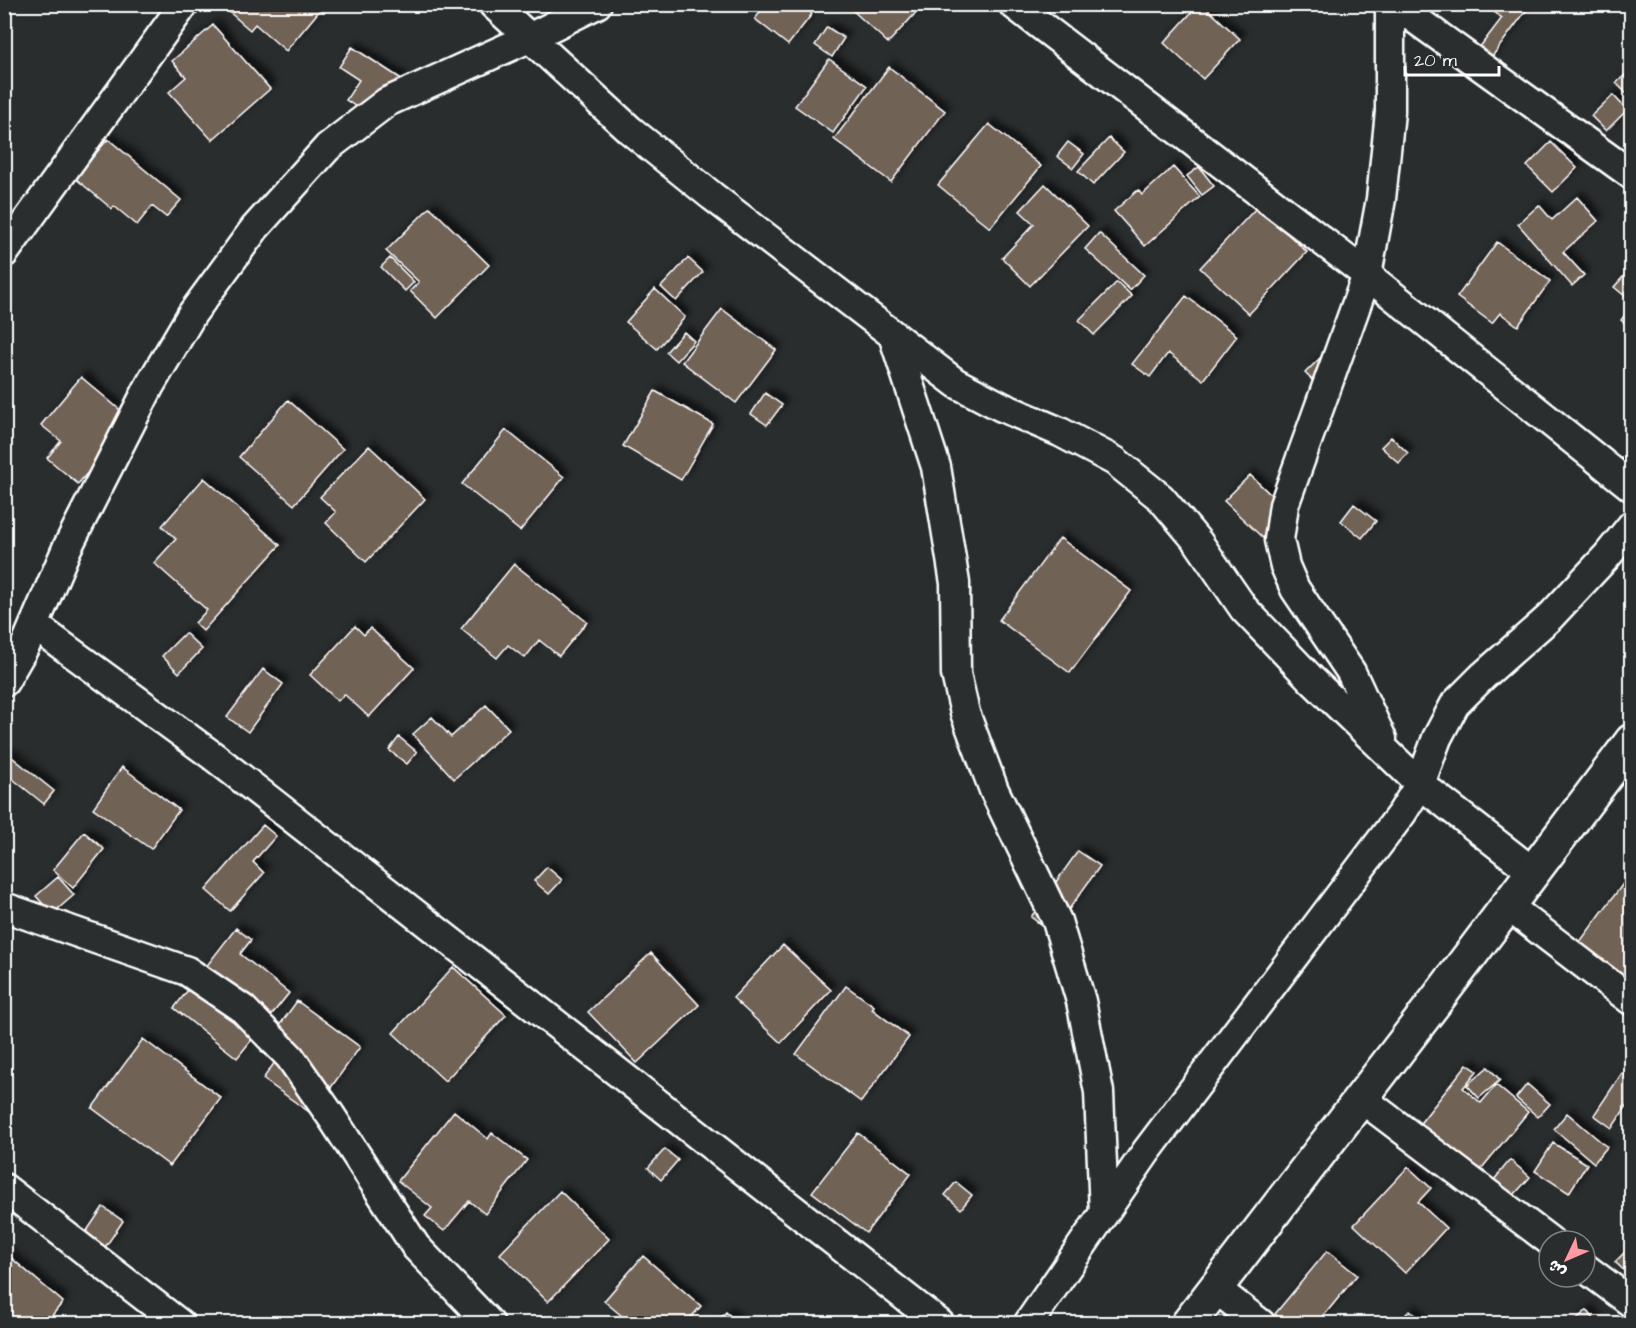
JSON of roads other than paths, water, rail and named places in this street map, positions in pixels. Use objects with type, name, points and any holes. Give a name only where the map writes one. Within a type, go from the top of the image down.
[{"type":"street","points":[[4,253],[184,4]]},
{"type":"street","points":[[493,4],[630,130],[712,196],[956,383],[1060,432],[1115,461],[1161,498],[1198,542],[1244,609],[1312,680],[1420,784],[1533,872]]},
{"type":"street","points":[[4,682],[26,644],[67,548],[150,385],[192,314],[255,228],[328,147],[387,102],[529,38],[597,4]]},
{"type":"street","points":[[1013,4],[1367,275],[1632,487]]},
{"type":"street","points":[[1390,756],[1351,672],[1295,589],[1285,566],[1279,540],[1284,505],[1367,275],[1381,199],[1390,112],[1392,4]]},
{"type":"street","points":[[1392,4],[1632,175]]},
{"type":"street","points":[[893,335],[936,467],[955,583],[956,674],[965,713],[994,790],[1057,921],[1081,1001],[1099,1092],[1104,1213]]},
{"type":"street","points":[[1028,1323],[1153,1142],[1402,813],[1420,784],[1437,738],[1455,704],[1550,616],[1607,556],[1632,525]]},
{"type":"street","points":[[34,625],[213,756],[940,1323]]},
{"type":"street","points":[[1188,1323],[1632,741]]},
{"type":"street","points":[[1508,906],[1632,1001]]},
{"type":"street","points":[[4,907],[187,970],[243,1009],[290,1058],[331,1116],[416,1247],[490,1323]]},
{"type":"street","points":[[1361,1098],[1537,1231]]},
{"type":"street","points":[[4,1188],[180,1323]]},
{"type":"street","points":[[1597,1277],[1632,1303]]},
{"type":"street","points":[[1215,1288],[1260,1323]]}]
